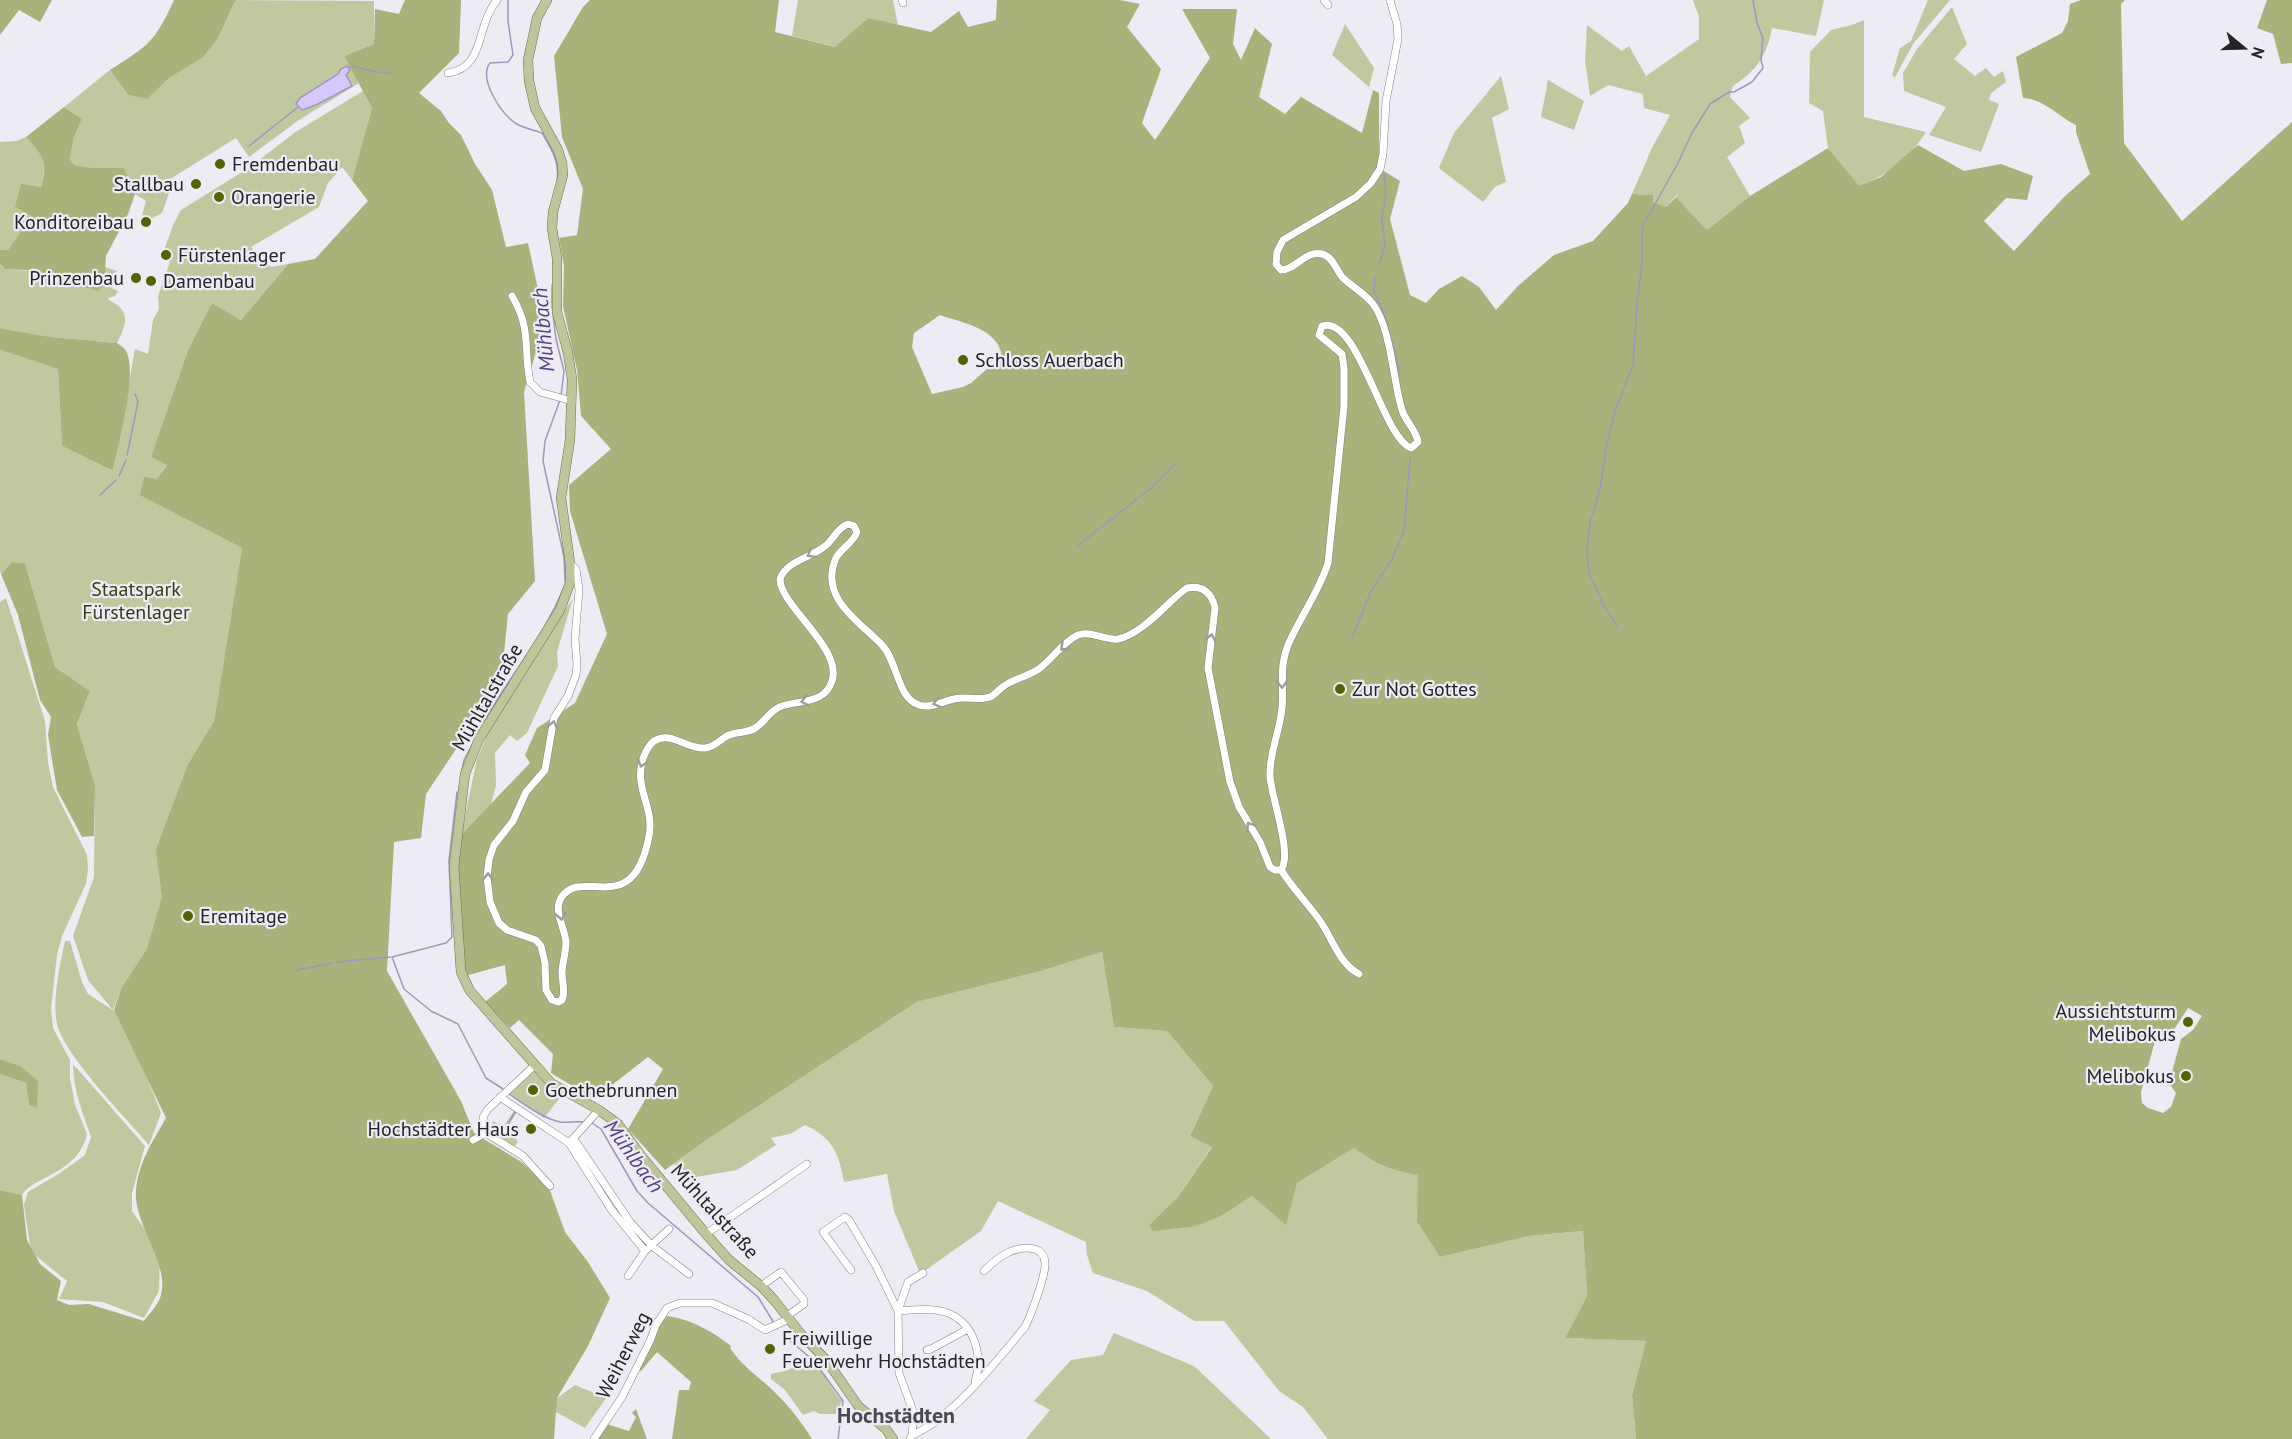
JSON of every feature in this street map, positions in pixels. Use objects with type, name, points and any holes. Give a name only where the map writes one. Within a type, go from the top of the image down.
[{"type":"main road","name":"Mühltalstraße","points":[[547,0],[537,18],[528,60],[529,81],[535,108],[558,150],[563,175],[553,212],[552,228],[557,258],[557,312],[572,379],[568,400],[568,456],[561,498],[570,563],[570,583],[564,604],[472,753],[462,789],[455,846],[455,907],[460,966],[470,991],[556,1087],[599,1110],[618,1124],[706,1234],[729,1260],[761,1286],[806,1340],[827,1361],[859,1407],[885,1428],[893,1439]]},
{"type":"street","points":[[448,73],[459,72],[469,66],[486,17],[497,0]]},
{"type":"street","points":[[1281,870],[1284,864],[1284,852],[1270,767],[1282,708],[1282,665],[1297,628],[1322,579],[1330,553],[1344,406],[1342,354],[1335,346],[1320,337],[1318,333],[1320,327],[1327,324],[1334,326],[1352,344],[1400,439],[1407,447],[1413,447],[1418,442],[1405,419],[1381,319],[1373,303],[1344,279],[1324,254],[1307,256],[1284,270],[1278,268],[1275,260],[1283,240],[1356,197],[1374,179],[1380,169],[1386,101],[1398,39],[1397,24],[1390,0]]},
{"type":"street","points":[[512,296],[525,324],[530,382],[540,392],[568,400]]},
{"type":"street","points":[[570,563],[576,569],[579,590],[575,644],[577,664],[574,682],[554,718],[545,770],[526,792],[513,821],[494,845],[487,877],[490,902],[499,923],[507,930],[536,940],[541,946],[545,963],[546,990],[550,999],[555,1002],[562,1000],[564,993],[562,973],[566,944],[558,909],[561,899],[576,888],[622,884],[636,874],[642,864],[650,825],[639,779],[642,761],[649,746],[656,740],[668,737],[692,747],[712,747],[731,734],[753,730],[766,716],[780,706],[820,696],[830,686],[833,671],[828,656],[805,620],[783,592],[780,583],[782,573],[787,568],[825,546],[842,527],[852,524],[857,532],[855,538],[841,550],[835,561],[832,579],[835,592],[852,618],[888,652],[896,667],[899,683],[908,697],[918,705],[930,706],[962,697],[990,697],[1018,678],[1038,670],[1075,636],[1083,634],[1109,639],[1121,638],[1134,632],[1187,588],[1198,587],[1206,591],[1214,601],[1215,608],[1208,659],[1209,678],[1230,782],[1239,807],[1260,842],[1270,867],[1281,870]]},
{"type":"street","points":[[1281,870],[1318,918],[1347,965],[1359,974]]},
{"type":"street","points":[[536,1065],[504,1093],[483,1117],[486,1133],[523,1156],[550,1186]]},
{"type":"street","points":[[504,1093],[572,1141],[645,1251]]},
{"type":"street","points":[[572,1141],[599,1110]]},
{"type":"street","points":[[473,1140],[486,1133]]},
{"type":"street","points":[[706,1234],[807,1164]]},
{"type":"street","points":[[614,1207],[652,1246],[689,1274]]},
{"type":"street","points":[[851,1270],[823,1233],[845,1217],[876,1266],[898,1311]]},
{"type":"street","points":[[628,1276],[645,1251],[669,1229]]},
{"type":"street","points":[[911,1437],[940,1417],[975,1384],[1020,1332],[1030,1318],[1045,1267],[1044,1258],[1037,1249],[1025,1248],[1005,1254],[984,1271]]},
{"type":"street","points":[[761,1286],[781,1272],[804,1300],[804,1304],[788,1318]]},
{"type":"street","points":[[911,1437],[914,1414],[899,1373],[898,1311],[908,1282],[923,1273]]},
{"type":"street","name":"Weiherweg","points":[[594,1439],[622,1397],[656,1325],[667,1308],[681,1303],[712,1304],[748,1319],[762,1330],[772,1328],[788,1318]]},
{"type":"street","points":[[898,1311],[946,1312],[968,1329],[978,1348],[979,1363],[975,1384]]},
{"type":"street","points":[[927,1350],[968,1329]]},
{"type":"street","points":[[979,1363],[991,1366]]},
{"type":"green space","points":[[0,0],[52,0],[40,22],[19,10],[0,35]]},
{"type":"green space","points":[[174,0],[236,0],[217,39],[203,57],[169,78],[147,99],[128,95],[110,70],[149,42]]},
{"type":"green space","points":[[236,0],[374,1],[374,44],[344,56],[359,83],[299,120],[249,157],[236,138],[162,184],[169,193],[162,213],[151,219],[142,215],[146,201],[135,194],[124,168],[74,165],[70,159],[74,137],[82,119],[64,107],[110,70],[128,95],[147,98],[169,78],[203,56]]},
{"type":"green space","points":[[405,0],[461,0],[459,53],[419,93],[441,111],[461,135],[475,164],[492,190],[506,247],[528,243],[545,322],[524,392],[535,581],[508,614],[501,682],[426,794],[421,838],[394,842],[387,971],[461,1101],[474,1133],[520,1161],[548,1185],[565,1232],[588,1262],[610,1298],[588,1346],[557,1398],[554,1439],[0,1439],[0,1190],[22,1195],[27,1240],[40,1264],[61,1281],[57,1300],[69,1305],[89,1304],[144,1321],[159,1301],[162,1286],[157,1259],[140,1217],[136,1191],[143,1162],[166,1118],[114,1010],[121,989],[147,949],[162,897],[156,850],[188,764],[214,721],[242,548],[140,495],[144,477],[157,479],[167,465],[151,457],[188,351],[212,303],[241,320],[288,264],[315,259],[368,201],[352,180],[372,108],[344,56],[374,44],[375,9],[399,14]]},
{"type":"green space","points":[[590,0],[779,0],[775,32],[835,47],[868,18],[931,32],[959,11],[968,27],[996,20],[997,0],[1120,0],[1140,4],[1127,27],[1161,69],[1142,123],[1155,140],[1210,58],[1182,9],[1237,9],[1233,44],[1241,60],[1255,28],[1272,44],[1259,97],[1285,114],[1301,97],[1362,133],[1373,90],[1379,93],[1379,168],[1400,181],[1390,219],[1410,295],[1426,303],[1439,289],[1462,276],[1479,287],[1496,310],[1518,286],[1554,255],[1593,241],[1628,203],[1632,194],[1653,195],[1653,202],[1666,207],[1676,197],[1707,230],[1750,196],[1828,148],[1859,186],[1881,177],[1918,145],[1964,171],[2001,164],[2033,176],[2027,200],[2006,198],[1984,221],[2014,251],[2064,197],[2090,174],[2076,132],[2076,125],[2038,101],[2023,98],[2016,57],[2062,33],[2068,21],[2070,4],[2081,0],[2125,0],[2121,4],[2124,143],[2182,221],[2292,122],[2292,1439],[1636,1439],[1632,1395],[1646,1341],[1565,1338],[1587,1296],[1583,1231],[1529,1236],[1440,1257],[1417,1222],[1418,1175],[1384,1166],[1354,1148],[1297,1183],[1286,1225],[1252,1196],[1223,1215],[1196,1226],[1153,1231],[1149,1225],[1178,1197],[1212,1147],[1190,1136],[1213,1086],[1167,1031],[1114,1027],[1102,952],[1041,971],[917,1002],[708,1139],[665,1170],[628,1129],[663,1069],[648,1057],[594,1099],[551,1073],[553,1054],[519,1020],[510,1028],[485,1002],[507,984],[505,965],[465,976],[456,895],[461,835],[530,763],[525,755],[537,728],[575,703],[607,634],[570,511],[569,485],[611,449],[581,416],[577,370],[563,306],[564,266],[559,238],[577,235],[583,189],[562,137],[554,56],[583,7]],"holes":[[[940,315],[968,324],[986,333],[994,339],[1002,356],[971,383],[932,394],[912,347],[914,333]],[[2188,1008],[2202,1016],[2193,1030],[2181,1039],[2169,1083],[2176,1093],[2171,1107],[2163,1113],[2148,1108],[2142,1103],[2141,1092],[2155,1041],[2173,1031]]]},
{"type":"green space","points":[[798,0],[893,0],[898,26],[868,18],[836,47],[792,36]]},
{"type":"green space","points":[[1693,0],[1824,0],[1816,36],[1772,28],[1764,55],[1748,75],[1733,86],[1730,97],[1750,118],[1739,126],[1745,143],[1727,157],[1750,196],[1707,230],[1676,197],[1679,192],[1666,207],[1653,202],[1652,195],[1632,194],[1652,148],[1670,115],[1644,108],[1643,94],[1608,85],[1590,96],[1585,60],[1587,25],[1622,51],[1629,46],[1646,76],[1699,39],[1699,17]]},
{"type":"green space","points":[[1928,0],[1950,0],[1913,44],[1895,77],[1892,76],[1900,48],[1911,41]]},
{"type":"green space","points":[[2267,0],[2292,0],[2292,63],[2281,64],[2273,34],[2257,28]]},
{"type":"green space","points":[[1952,7],[1967,44],[1954,59],[1975,76],[1986,68],[1994,77],[2003,71],[2006,82],[1991,93],[1989,100],[1999,104],[1981,152],[1929,135],[1946,107],[1904,91],[1903,73],[1917,49]]},
{"type":"green space","points":[[1864,20],[1864,117],[1926,132],[1913,150],[1897,165],[1859,187],[1828,148],[1823,111],[1809,103],[1810,52],[1831,30]]},
{"type":"green space","points":[[1345,24],[1374,68],[1369,87],[1332,55]]},
{"type":"green space","points":[[1501,76],[1509,109],[1492,118],[1506,182],[1495,187],[1483,202],[1439,168],[1454,133]]},
{"type":"green space","points":[[1548,80],[1584,101],[1574,130],[1541,117]]},
{"type":"green space","name":"Staatspark Fürstenlager","points":[[363,91],[372,108],[352,180],[342,167],[328,183],[319,207],[251,247],[271,267],[288,264],[241,320],[212,303],[151,457],[167,464],[157,480],[144,478],[141,495],[242,548],[214,721],[188,764],[207,902],[121,989],[113,1010],[88,980],[73,936],[94,877],[95,785],[77,724],[90,691],[55,667],[25,563],[12,562],[1,574],[0,570],[0,350],[58,369],[62,446],[113,471],[135,349],[148,354],[153,320],[159,309],[158,296],[170,262],[161,259],[181,210],[247,169],[297,131]]},
{"type":"green space","points":[[64,107],[82,119],[74,137],[70,159],[74,165],[124,168],[135,194],[128,214],[106,256],[104,285],[98,291],[26,270],[5,269],[0,264],[0,250],[8,250],[32,216],[15,207],[21,184],[41,187],[43,178],[44,165],[41,155],[26,137]]},
{"type":"green space","points":[[26,137],[43,159],[44,171],[41,187],[21,185],[33,216],[8,250],[0,250],[0,142],[16,141]]},
{"type":"green space","points":[[0,264],[5,269],[42,273],[104,285],[105,267],[117,271],[111,288],[118,291],[115,296],[108,298],[121,309],[125,318],[125,324],[117,343],[51,337],[0,328]]},
{"type":"green space","points":[[0,328],[51,337],[117,343],[125,350],[130,378],[113,471],[62,446],[58,369],[0,350]]},
{"type":"green space","points":[[12,562],[25,563],[55,667],[90,691],[77,724],[95,785],[94,836],[82,837],[57,790],[48,735],[51,717],[40,700],[18,615],[1,574]]},
{"type":"green space","points":[[6,598],[45,721],[48,763],[53,787],[87,855],[88,870],[86,884],[62,936],[57,955],[51,1008],[53,1028],[70,1060],[70,1078],[75,1105],[87,1134],[76,1157],[57,1172],[30,1186],[22,1195],[0,1190],[0,1074],[26,1083],[29,1105],[37,1108],[20,1066],[0,1059],[0,602]]},
{"type":"green space","points":[[573,598],[557,652],[558,666],[527,733],[517,741],[510,735],[495,753],[496,785],[491,804],[461,835],[477,759],[490,728]]},
{"type":"green space","points":[[65,941],[70,941],[82,982],[88,994],[116,1012],[145,1073],[161,1113],[149,1145],[83,1069],[62,1037],[57,1024],[55,1005]]},
{"type":"green space","points":[[1102,952],[1114,1027],[1167,1031],[1213,1086],[1190,1136],[1212,1146],[1178,1197],[1149,1225],[1223,1215],[1252,1196],[1297,1183],[1354,1148],[1384,1166],[1419,1175],[1417,1222],[1440,1257],[1529,1236],[1583,1231],[1587,1296],[1565,1338],[1646,1341],[1632,1395],[1636,1439],[1328,1439],[1303,1407],[1279,1391],[1224,1321],[1194,1321],[1147,1291],[1093,1273],[1087,1255],[1086,1242],[998,1201],[981,1231],[923,1272],[919,1271],[894,1211],[887,1174],[844,1182],[840,1163],[833,1148],[822,1135],[805,1125],[790,1134],[771,1138],[776,1145],[737,1170],[684,1179],[674,1164],[708,1139],[917,1002],[1041,971]]},
{"type":"green space","points":[[0,1059],[20,1066],[38,1081],[37,1108],[29,1105],[26,1083],[0,1074]]},
{"type":"green space","points":[[73,1064],[145,1146],[132,1193],[132,1211],[160,1251],[159,1291],[144,1318],[103,1302],[59,1299],[67,1281],[31,1252],[24,1205],[28,1192],[85,1155],[91,1137],[77,1092]]},
{"type":"green space","points":[[533,1070],[553,1091],[562,1095],[544,1118],[508,1093]]},
{"type":"green space","points":[[518,1110],[508,1127],[518,1142],[514,1147],[504,1143],[493,1133],[493,1121],[503,1127],[514,1111]]},
{"type":"green space","points":[[664,1316],[682,1319],[700,1326],[731,1346],[730,1348],[742,1363],[786,1404],[812,1439],[672,1439],[679,1390],[689,1390],[691,1382],[657,1352],[641,1371],[638,1369]]},
{"type":"green space","points":[[1114,1333],[1194,1366],[1271,1439],[1026,1439],[1050,1410],[1034,1401],[1071,1360],[1103,1355]]},
{"type":"green space","points":[[808,1358],[819,1368],[842,1401],[836,1414],[820,1414],[814,1411],[803,1415],[785,1390],[771,1379],[771,1374],[788,1370]]},
{"type":"green space","points":[[575,1385],[606,1398],[585,1428],[554,1411],[553,1401]]},
{"type":"green space","points":[[636,1409],[647,1439],[596,1439],[606,1424],[629,1431],[636,1417],[632,1413]]},
{"type":"shaded area","points":[[347,66],[350,70],[346,75],[352,86],[302,110],[296,104],[300,98]]},
{"type":"waterway","name":"Mühlbach","points":[[508,0],[508,21],[513,55],[508,62],[490,63],[487,70],[489,86],[498,104],[509,118],[518,125],[542,133],[556,161],[557,180]]},
{"type":"waterway","points":[[1617,626],[1604,606],[1589,573],[1587,551],[1590,523],[1600,489],[1607,443],[1616,408],[1633,365],[1642,264],[1642,227],[1710,104],[1729,92],[1734,92],[1752,82],[1763,68],[1761,60],[1763,38],[1757,23],[1753,0]]},
{"type":"waterway","points":[[349,67],[391,73]]},
{"type":"waterway","points":[[249,146],[298,107]]},
{"type":"waterway","points":[[1379,265],[1385,246],[1382,219],[1386,194],[1384,174]]},
{"type":"waterway","points":[[1375,276],[1374,291],[1385,316],[1400,374]]},
{"type":"waterway","name":"Mühlbach","points":[[552,285],[556,339],[564,371],[561,396]]},
{"type":"waterway","points":[[127,455],[138,402],[135,394]]},
{"type":"waterway","name":"Mühlbach","points":[[560,400],[545,441],[543,461],[564,557],[565,582]]},
{"type":"waterway","points":[[1352,638],[1371,591],[1392,559],[1404,531],[1410,458]]},
{"type":"waterway","points":[[119,476],[126,460]]},
{"type":"waterway","points":[[1076,547],[1151,488],[1175,464]]},
{"type":"waterway","points":[[100,495],[116,480]]},
{"type":"waterway","name":"Mühlbach","points":[[484,722],[536,640],[563,589]]},
{"type":"waterway","name":"Mühlbach","points":[[462,770],[464,760],[472,745]]},
{"type":"waterway","name":"Mühlbach","points":[[457,792],[449,860],[452,937],[446,943],[392,957],[404,989],[431,1011],[458,1024],[486,1078],[503,1089]]},
{"type":"waterway","name":"Mühlbach","points":[[337,962],[390,957]]},
{"type":"waterway","name":"Mühlbach","points":[[297,970],[333,963]]},
{"type":"waterway","name":"Mühlbach","points":[[509,1094],[553,1120],[584,1122]]},
{"type":"waterway","points":[[504,1137],[510,1134],[506,1127],[515,1112]]},
{"type":"waterway","name":"Mühlbach","points":[[592,1123],[601,1129],[637,1191],[758,1297],[774,1323]]},
{"type":"waterway","name":"Mühlbach","points":[[787,1338],[814,1361],[843,1401],[838,1439]]},
{"type":"place","name":"Fremdenbau","points":[[220,164]]},
{"type":"place","name":"Stallbau","points":[[196,184]]},
{"type":"place","name":"Orangerie","points":[[219,197]]},
{"type":"place","name":"Konditoreibau","points":[[146,222]]},
{"type":"place","name":"Fürstenlager","points":[[166,255]]},
{"type":"place","name":"Prinzenbau","points":[[136,278]]},
{"type":"place","name":"Damenbau","points":[[151,281]]},
{"type":"place","name":"Schloss Auerbach","points":[[963,360]]},
{"type":"place","name":"Zur Not Gottes","points":[[1340,689]]},
{"type":"place","name":"Eremitage","points":[[188,916]]},
{"type":"place","name":"Aussichtsturm Melibokus","points":[[2188,1022]]},
{"type":"place","name":"Melibokus","points":[[2186,1076]]},
{"type":"place","name":"Goethebrunnen","points":[[533,1090]]},
{"type":"place","name":"Hochstädter Haus","points":[[531,1129]]},
{"type":"place","name":"Freiwillige Feuerwehr Hochstädten","points":[[770,1349]]},
{"type":"district","name":"Hochstädten","points":[[896,1415]]}]
